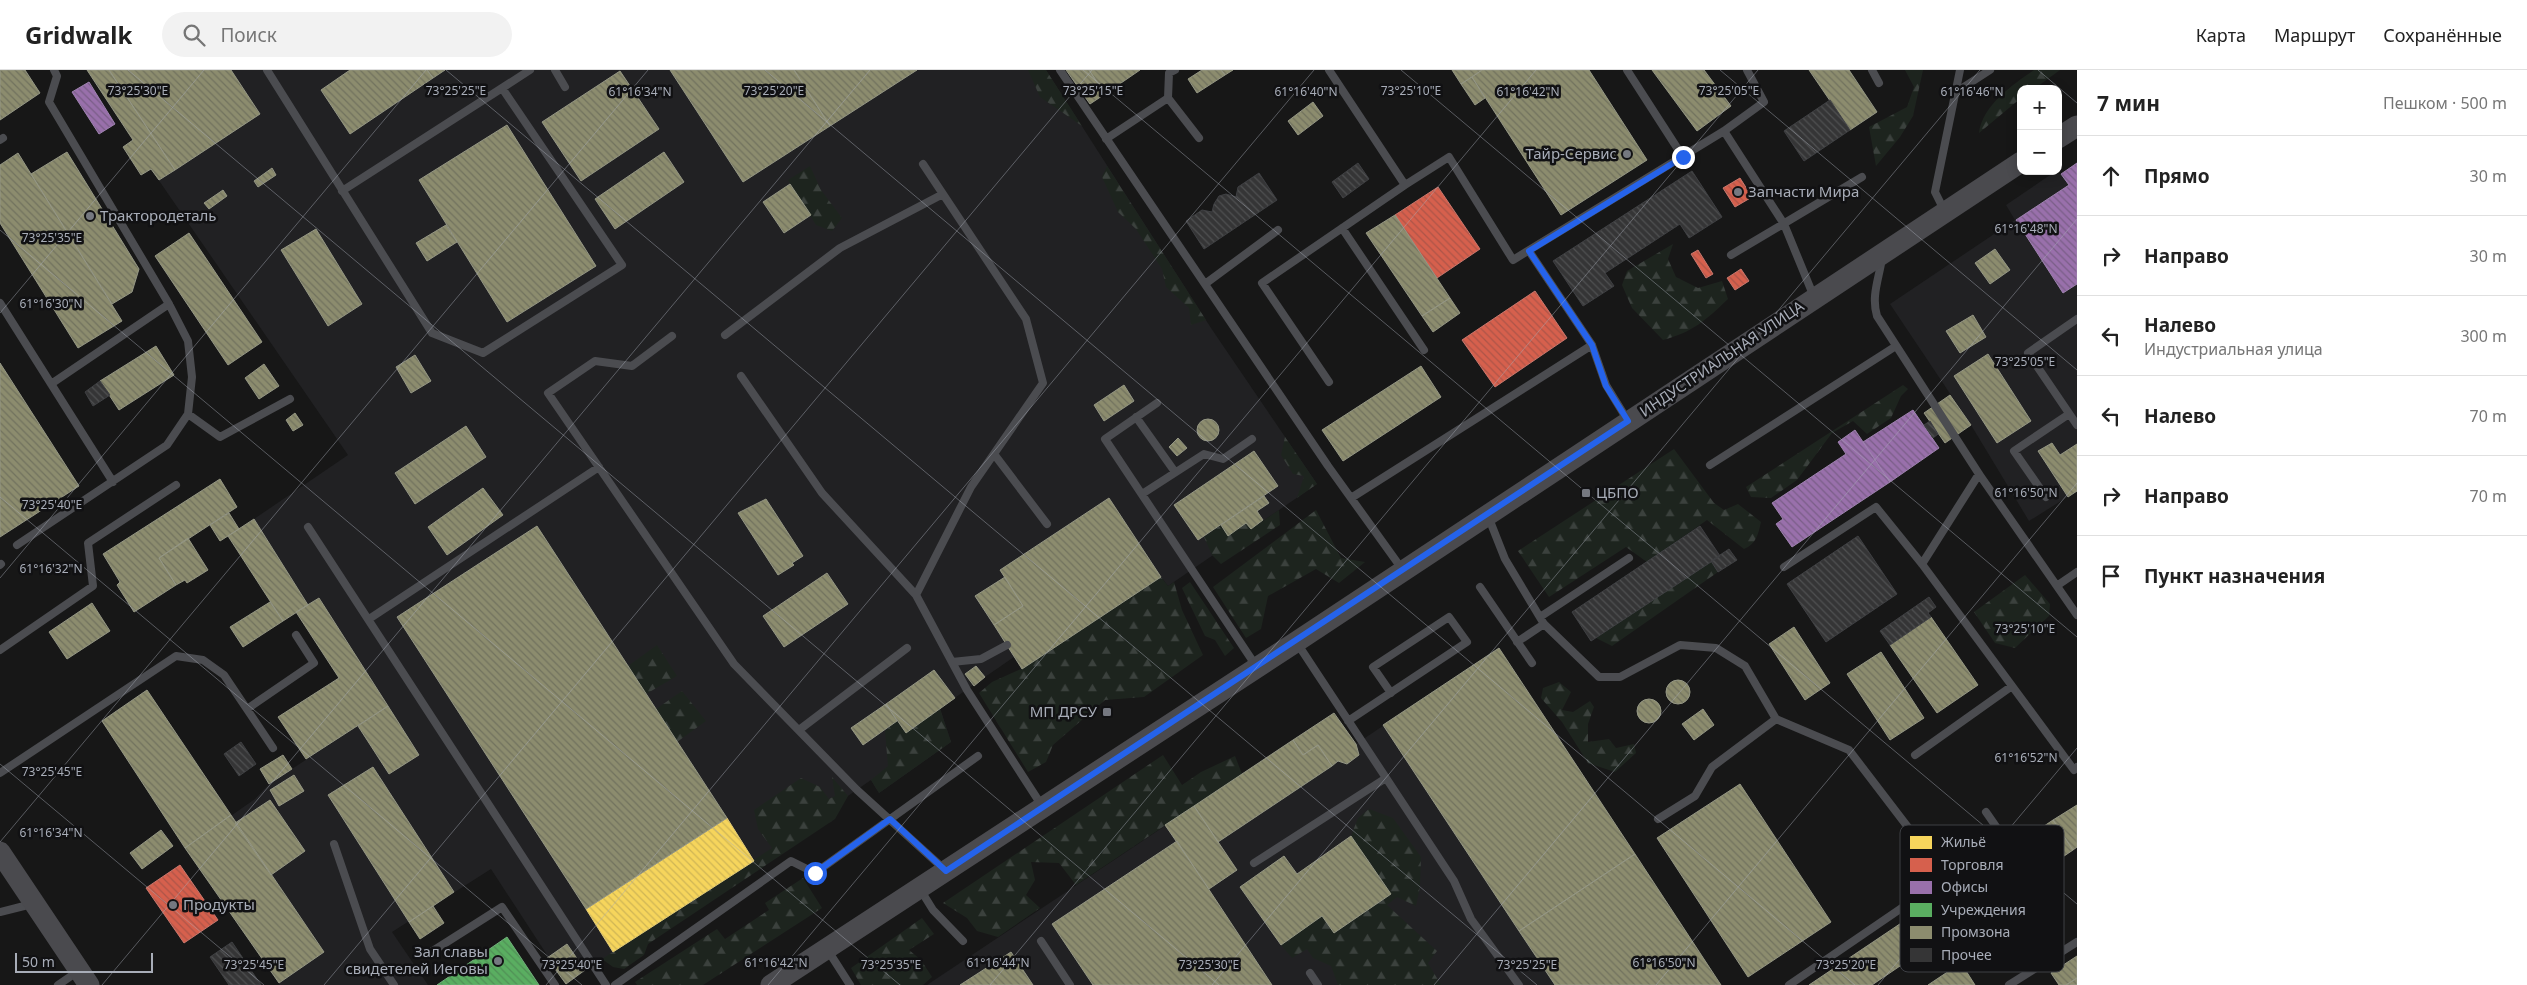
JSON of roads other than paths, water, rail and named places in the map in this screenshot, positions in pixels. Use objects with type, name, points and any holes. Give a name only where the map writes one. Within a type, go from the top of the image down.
[{"type":"main road","points":[[2062,135],[2077,126]]},
{"type":"main road","name":"ИНДУСТРИАЛЬНАЯ УЛИЦА","points":[[771,985],[1257,668],[1883,251],[2017,165]]},
{"type":"main road","points":[[0,852],[84,978]]},
{"type":"lane","points":[[18,545],[167,445],[188,414],[192,377],[188,341],[169,304],[50,102],[57,76],[54,70]]},
{"type":"lane","points":[[267,70],[432,333],[483,353],[622,265],[502,88]]},
{"type":"lane","points":[[342,191],[530,70]]},
{"type":"lane","points":[[555,70],[565,87]]},
{"type":"lane","points":[[1060,70],[1351,498],[1403,571]]},
{"type":"lane","points":[[1174,70],[1170,73],[1168,98],[1199,138]]},
{"type":"lane","points":[[1329,70],[1405,185]]},
{"type":"lane","points":[[1626,70],[1683,157]]},
{"type":"lane","points":[[1329,382],[1262,283],[1405,185],[1449,158],[1513,260],[1683,157],[1724,131],[1764,102],[1746,70]]},
{"type":"lane","points":[[1872,70],[1879,83]]},
{"type":"lane","points":[[1944,211],[1934,192],[1953,94],[1960,70]]},
{"type":"lane","points":[[1953,94],[1990,70]]},
{"type":"lane","points":[[1106,139],[1168,98]]},
{"type":"lane","points":[[1724,131],[1764,189],[1784,224],[1814,297]]},
{"type":"lane","points":[[916,595],[970,487],[1043,383],[1026,319],[923,164]]},
{"type":"lane","points":[[1731,255],[1862,176]]},
{"type":"lane","points":[[725,335],[840,248],[942,194]]},
{"type":"lane","points":[[1342,228],[1424,350]]},
{"type":"lane","points":[[1205,284],[1278,230]]},
{"type":"lane","points":[[1529,251],[1592,345],[1606,386],[1628,421]]},
{"type":"lane","points":[[1883,251],[1879,280],[1873,301],[1877,316],[1979,474],[2058,585],[2077,615]]},
{"type":"lane","points":[[0,304],[113,482]]},
{"type":"lane","points":[[51,384],[169,304]]},
{"type":"lane","points":[[2077,319],[2028,353],[2077,426]]},
{"type":"lane","points":[[672,336],[632,366],[595,361],[548,392],[734,664],[857,790],[946,871]]},
{"type":"lane","points":[[1351,498],[1592,345]]},
{"type":"lane","points":[[1710,465],[1896,346]]},
{"type":"lane","points":[[742,376],[822,493],[916,595],[967,690],[1043,807]]},
{"type":"lane","points":[[188,414],[220,437],[290,399]]},
{"type":"lane","points":[[1157,403],[1105,439],[1257,668]]},
{"type":"lane","points":[[2046,497],[2014,451],[2069,414]]},
{"type":"lane","points":[[1136,417],[1175,472]]},
{"type":"lane","points":[[1142,494],[1204,454],[1223,459],[1252,439]]},
{"type":"lane","points":[[994,454],[1047,524]]},
{"type":"lane","points":[[369,619],[599,467]]},
{"type":"lane","points":[[1922,564],[1979,474]]},
{"type":"lane","points":[[0,650],[94,586],[88,543],[176,485]]},
{"type":"lane","points":[[1784,566],[1876,507],[1922,564],[2074,770],[2077,767]]},
{"type":"lane","points":[[1487,514],[1505,559],[1542,620],[1599,677],[1620,677],[1680,645],[1716,648],[1745,666],[1776,719],[1849,750],[1906,825]]},
{"type":"lane","points":[[308,527],[606,985]]},
{"type":"lane","points":[[1518,642],[1542,620],[1629,558]]},
{"type":"lane","points":[[2058,585],[2077,572]]},
{"type":"lane","points":[[1480,587],[1532,663]]},
{"type":"lane","points":[[1348,721],[1391,693],[1467,642],[1449,617],[1373,667],[1391,693]]},
{"type":"lane","points":[[246,708],[314,663],[296,635]]},
{"type":"lane","points":[[1296,642],[1454,881],[1472,919],[1519,985]]},
{"type":"lane","points":[[952,662],[981,660],[1007,645]]},
{"type":"lane","points":[[799,730],[907,648]]},
{"type":"lane","points":[[0,773],[176,656],[203,660],[224,675],[273,748]]},
{"type":"lane","points":[[1915,755],[2012,686]]},
{"type":"lane","points":[[1658,819],[1695,796],[1712,767],[1776,719]]},
{"type":"lane","points":[[615,985],[791,861],[815,873],[978,756]]},
{"type":"lane","points":[[1254,863],[1386,778]]},
{"type":"lane","points":[[1986,812],[1995,825]]},
{"type":"lane","points":[[334,844],[370,949],[394,985]]},
{"type":"lane","points":[[919,888],[933,910],[963,941]]},
{"type":"lane","points":[[0,912],[34,903]]},
{"type":"lane","points":[[428,954],[502,907],[556,985]]},
{"type":"lane","points":[[1789,985],[1900,909]]},
{"type":"lane","points":[[1041,941],[1070,985]]},
{"type":"lane","points":[[2064,950],[2077,942]]},
{"type":"lane","points":[[826,949],[850,985]]},
{"type":"lane","points":[[1310,972],[1318,985]]},
{"type":"lane","points":[[2009,985],[2030,972]]},
{"type":"lane","points":[[58,985],[84,978]]},
{"type":"place","name":"Тайр-Сервис","points":[[1627,154]]},
{"type":"place","name":"Запчасти Мира","points":[[1738,192]]},
{"type":"place","name":"Трактородеталь","points":[[90,216]]},
{"type":"place","name":"ЦБПО","points":[[1586,493]]},
{"type":"place","name":"МП ДРСУ","points":[[1107,712]]},
{"type":"place","name":"Продукты","points":[[173,905]]},
{"type":"place","name":"Зал славы свидетелей Иеговы","points":[[498,961]]}]
